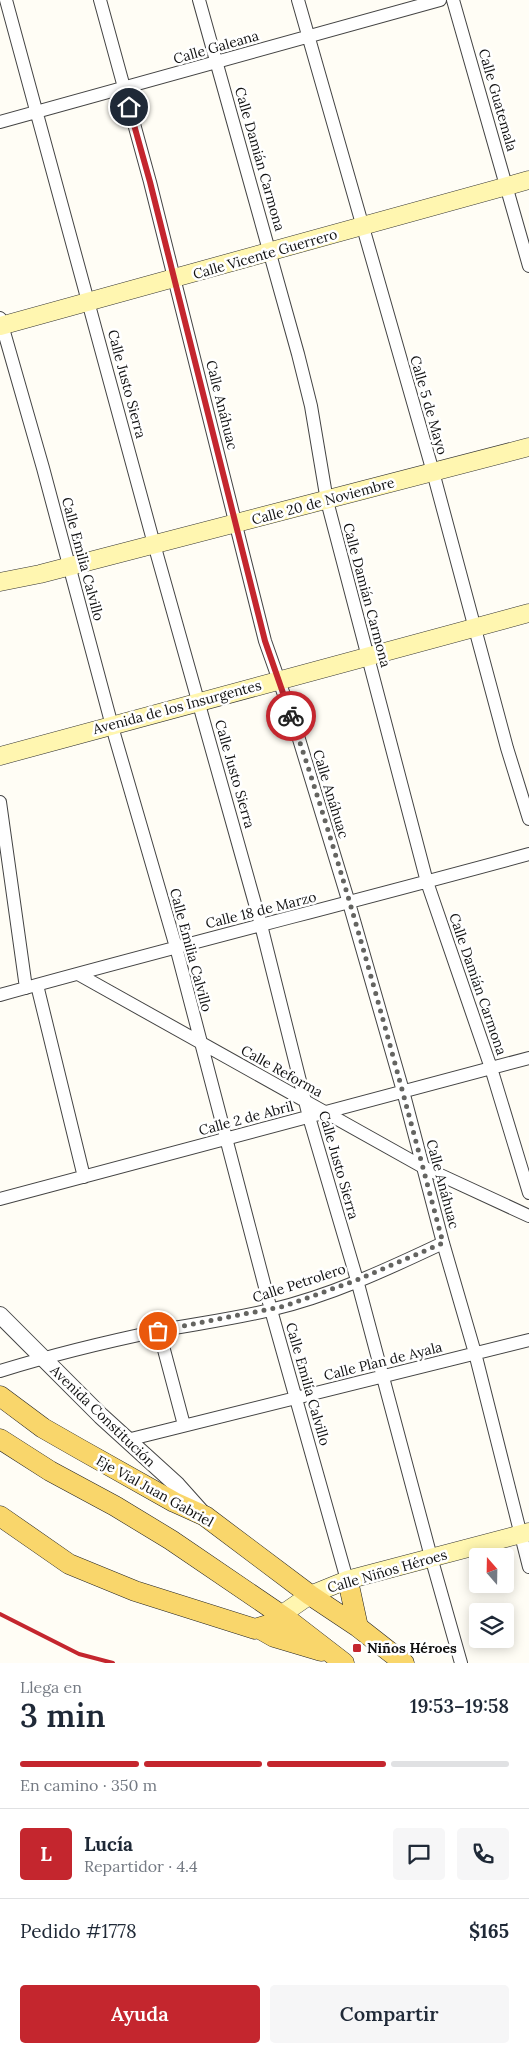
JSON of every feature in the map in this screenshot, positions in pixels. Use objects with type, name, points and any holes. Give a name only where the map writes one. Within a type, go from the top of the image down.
[{"type":"main road","name":"Calle Vicente Guerrero","points":[[1,323],[174,279],[529,180]]},
{"type":"main road","name":"Calle 20 de Noviembre","points":[[0,582],[529,447]]},
{"type":"main road","name":"Avenida de los Insurgentes","points":[[0,756],[529,613]]},
{"type":"main road","name":"Eje Vial Juan Gabriel","points":[[0,1396],[43,1428],[174,1502],[205,1516],[316,1599],[358,1627],[404,1663]]},
{"type":"main road","points":[[0,1439],[50,1471],[115,1506],[171,1540],[284,1617],[338,1659]]},
{"type":"main road","points":[[0,1516],[69,1564],[105,1580],[255,1630],[284,1617]]},
{"type":"main road","name":"Calle Niños Héroes","points":[[284,1617],[316,1599],[349,1585],[375,1580],[432,1561],[525,1536]]},
{"type":"main road","points":[[349,1585],[358,1627]]},
{"type":"main road","points":[[260,1628],[274,1637],[338,1659]]},
{"type":"street","name":"Calle Justo Sierra","points":[[6,0],[154,544],[261,925],[309,1117],[357,1280],[461,1663]]},
{"type":"street","name":"Calle Anáhuac","points":[[100,0],[150,182],[265,641],[295,726],[349,903],[403,1091],[443,1243],[476,1353],[525,1536],[529,1567]]},
{"type":"street","name":"Calle Damián Carmona","points":[[199,0],[298,354],[310,406],[327,500],[427,882],[491,1068],[529,1193]]},
{"type":"street","name":"Calle 5 de Mayo","points":[[298,0],[433,472],[507,748],[529,819]]},
{"type":"street","name":"Calle Galeana","points":[[0,122],[440,0]]},
{"type":"street","name":"Calle Guatemala","points":[[454,0],[529,266]]},
{"type":"street","name":"Calle Emilia Calvillo","points":[[1,323],[43,468],[112,725],[176,947],[271,1310],[349,1585]]},
{"type":"street","points":[[0,802],[31,986],[84,1177]]},
{"type":"street","name":"Calle 18 de Marzo","points":[[0,995],[529,854]]},
{"type":"street","name":"Calle Reforma","points":[[78,974],[200,1043],[305,1099],[423,1167],[529,1216]]},
{"type":"street","name":"Calle 2 de Abril","points":[[0,1200],[529,1058]]},
{"type":"street","name":"Calle Petrolero","points":[[0,1371],[43,1358],[158,1331],[271,1310],[314,1297],[443,1243]]},
{"type":"street","name":"Avenida Constitución","points":[[0,1315],[127,1440],[177,1485],[205,1516]]},
{"type":"street","points":[[158,1331],[184,1426]]},
{"type":"street","name":"Calle Plan de Ayala","points":[[127,1440],[529,1340]]},
{"type":"railway","points":[[0,1614],[79,1654],[113,1663]]},
{"type":"way so far","points":[[158,1331],[197,1325],[285,1306],[357,1280],[443,1243],[403,1091],[291,716]]},
{"type":"place","name":"Niños Héroes","points":[[357,1648]]},
{"type":"route","points":[[129,107],[150,182],[265,641],[291,716]]}]
